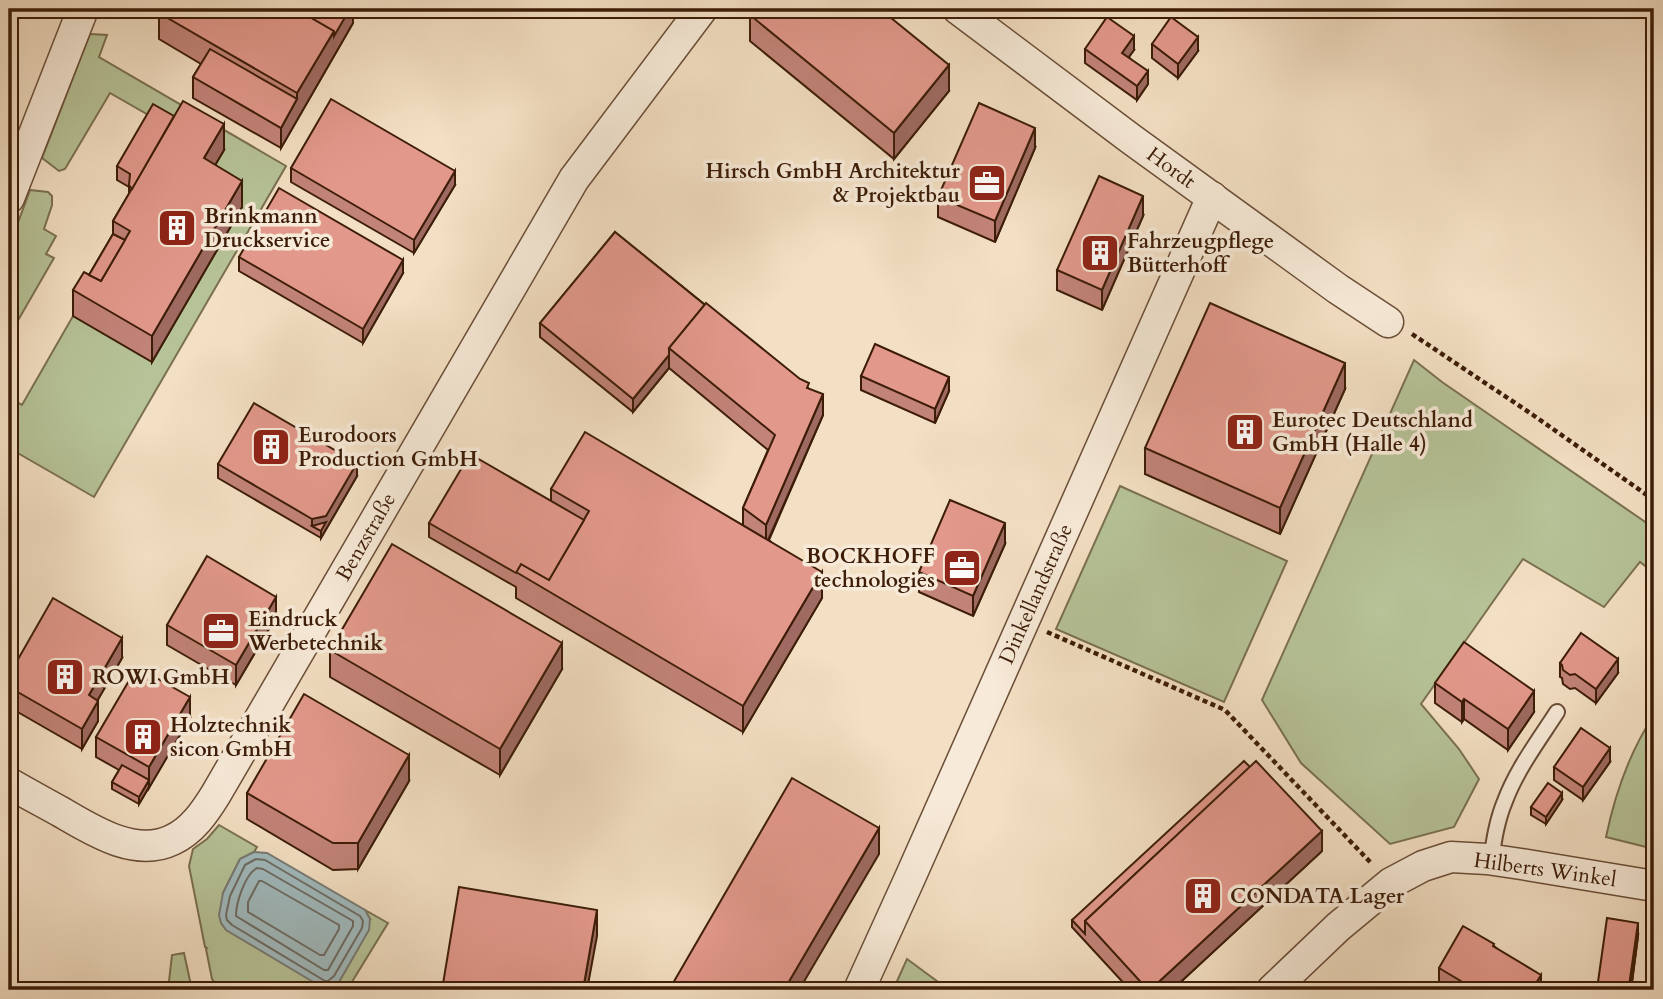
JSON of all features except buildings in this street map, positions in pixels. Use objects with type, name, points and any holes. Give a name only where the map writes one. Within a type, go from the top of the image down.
[{"type":"street","points":[[9,198],[83,9]]},
{"type":"street","name":"Benzstraße","points":[[9,783],[92,830],[121,842],[152,846],[170,842],[200,819],[230,772],[574,179],[702,9]]},
{"type":"street","name":"Hordt","points":[[958,9],[1338,289],[1400,328]]},
{"type":"street","name":"Dinkellandstraße","points":[[859,990],[1212,197]]},
{"type":"street","name":"Hilberts Winkel","points":[[1272,990],[1338,927],[1391,883],[1423,866],[1451,857],[1491,860],[1654,886]]},
{"type":"lane","points":[[1491,860],[1496,830],[1506,799],[1557,712]]},
{"type":"path","points":[[1400,328],[1438,350],[1654,499]]},
{"type":"path","points":[[1023,621],[1225,710],[1391,883]]},
{"type":"green space","points":[[90,34],[107,35],[99,57],[286,166],[94,497],[9,448],[9,398],[22,405],[73,316],[152,362],[204,184],[223,151],[180,133],[110,93],[65,169],[59,171],[42,158]]},
{"type":"green space","points":[[30,190],[48,192],[52,196],[52,205],[44,229],[56,236],[46,254],[54,258],[9,336],[9,247]]},
{"type":"green space","points":[[1414,360],[1654,528],[1654,573],[1640,562],[1604,607],[1523,559],[1421,704],[1459,749],[1479,779],[1454,827],[1390,844],[1301,763],[1262,700]]},
{"type":"green space","points":[[1120,486],[1287,561],[1224,702],[1056,629]]},
{"type":"green space","points":[[1654,715],[1654,849],[1606,837],[1624,773]]},
{"type":"green space","points":[[219,825],[257,847],[254,852],[240,859],[223,893],[370,919],[365,910],[388,923],[347,990],[220,990],[212,979],[189,866],[193,849],[207,839]]},
{"type":"green space","points":[[184,953],[192,990],[168,990],[172,955]]},
{"type":"green space","points":[[907,959],[949,990],[893,990]]},
{"type":"water","points":[[254,852],[267,853],[365,910],[370,919],[369,930],[339,982],[330,988],[325,989],[226,930],[221,923],[219,915],[223,893],[240,859]]},
{"type":"place","name":"Hirsch GmbH Architektur & Projektbau","points":[[987,183]]},
{"type":"place","name":"Brinkmann Druckservice","points":[[177,228]]},
{"type":"place","name":"Fahrzeugpflege Bütterhoff","points":[[1100,253]]},
{"type":"place","name":"Eurotec Deutschland GmbH (Halle 4)","points":[[1245,432]]},
{"type":"place","name":"Eurodoors Production GmbH","points":[[271,447]]},
{"type":"place","name":"BOCKHOFF technologies","points":[[962,568]]},
{"type":"place","name":"Eindruck Werbetechnik","points":[[221,631]]},
{"type":"place","name":"ROWI GmbH","points":[[65,677]]},
{"type":"place","name":"Holztechnik sicon GmbH","points":[[143,737]]},
{"type":"place","name":"CONDATA Lager","points":[[1203,896]]}]
